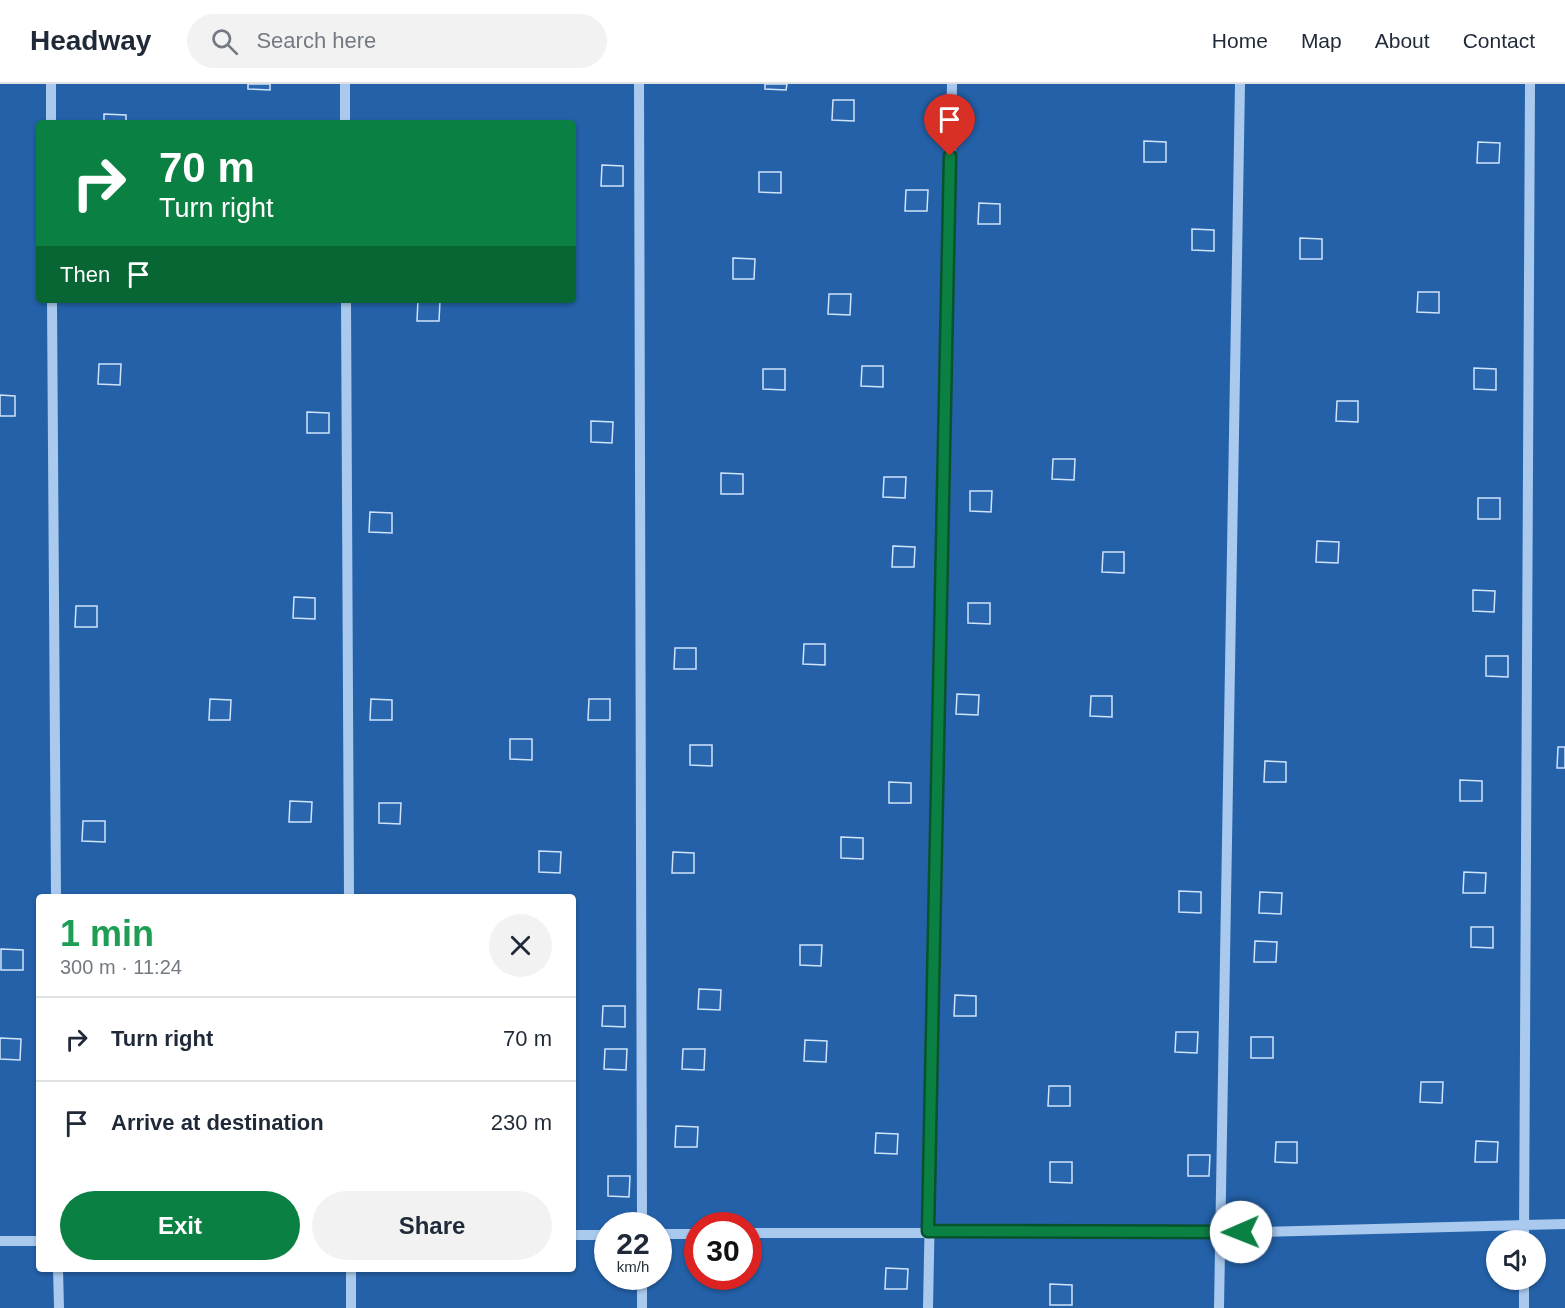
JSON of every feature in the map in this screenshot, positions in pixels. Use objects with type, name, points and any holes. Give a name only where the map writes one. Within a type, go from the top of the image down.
[{"type":"street","points":[[51,84],[51,120]]},
{"type":"street","points":[[345,84],[345,120]]},
{"type":"street","points":[[639,84],[642,1212]]},
{"type":"street","points":[[928,1308],[952,84]]},
{"type":"street","points":[[1218,1308],[1240,84]]},
{"type":"street","points":[[1524,1230],[1530,84]]},
{"type":"street","points":[[52,303],[56,894]]},
{"type":"street","points":[[346,303],[349,894]]},
{"type":"street","points":[[762,1233],[928,1231],[1218,1233],[1565,1224]]},
{"type":"street","points":[[576,1235],[594,1235]]},
{"type":"street","points":[[0,1241],[36,1241]]},
{"type":"street","points":[[58,1272],[59,1308]]},
{"type":"street","points":[[351,1272],[351,1308]]},
{"type":"street","points":[[642,1290],[642,1308]]},
{"type":"street","points":[[1524,1290],[1524,1308]]},
{"type":"shaded area","points":[[0,84],[1565,84],[1565,1308],[0,1308]]},
{"type":"building","points":[[248,84],[270,84],[270,90],[248,89]]},
{"type":"building","points":[[765,84],[787,84],[786,90],[765,89]]},
{"type":"building","points":[[833,100],[854,100],[854,121],[832,120]]},
{"type":"building","points":[[104,114],[126,115],[126,120],[104,120]]},
{"type":"building","points":[[1144,141],[1166,142],[1166,162],[1144,162]]},
{"type":"building","points":[[1478,142],[1500,143],[1499,163],[1477,163]]},
{"type":"building","points":[[602,165],[623,166],[623,186],[601,186]]},
{"type":"building","points":[[759,172],[781,172],[781,193],[759,192]]},
{"type":"building","points":[[906,190],[928,190],[927,211],[905,211]]},
{"type":"building","points":[[979,203],[1000,204],[1000,224],[978,224]]},
{"type":"building","points":[[1192,229],[1214,230],[1214,251],[1192,250]]},
{"type":"building","points":[[1300,238],[1322,239],[1322,259],[1300,259]]},
{"type":"building","points":[[733,258],[755,259],[754,279],[733,279]]},
{"type":"building","points":[[1418,292],[1439,292],[1439,313],[1417,312]]},
{"type":"building","points":[[829,294],[851,294],[850,315],[828,314]]},
{"type":"building","points":[[418,303],[440,303],[439,321],[417,321]]},
{"type":"building","points":[[99,364],[121,364],[120,385],[98,384]]},
{"type":"building","points":[[862,366],[883,366],[883,387],[861,386]]},
{"type":"building","points":[[1474,368],[1496,369],[1496,390],[1474,389]]},
{"type":"building","points":[[763,369],[785,369],[785,390],[763,389]]},
{"type":"building","points":[[0,395],[15,396],[15,416],[0,416]]},
{"type":"building","points":[[1337,401],[1358,401],[1358,422],[1336,421]]},
{"type":"building","points":[[307,412],[329,413],[329,433],[307,433]]},
{"type":"building","points":[[591,421],[613,422],[612,443],[591,442]]},
{"type":"building","points":[[1053,459],[1075,459],[1074,480],[1052,479]]},
{"type":"building","points":[[721,473],[743,474],[743,494],[721,494]]},
{"type":"building","points":[[884,477],[906,477],[905,498],[883,497]]},
{"type":"building","points":[[970,491],[992,491],[991,512],[970,511]]},
{"type":"building","points":[[1478,498],[1500,498],[1500,519],[1478,519]]},
{"type":"building","points":[[370,512],[392,513],[392,533],[369,532]]},
{"type":"building","points":[[1317,541],[1339,542],[1338,563],[1316,562]]},
{"type":"building","points":[[893,546],[915,547],[914,567],[892,567]]},
{"type":"building","points":[[1103,552],[1124,552],[1124,573],[1102,572]]},
{"type":"building","points":[[1473,590],[1495,591],[1494,612],[1473,611]]},
{"type":"building","points":[[294,597],[315,598],[315,619],[293,618]]},
{"type":"building","points":[[968,603],[990,603],[990,624],[968,623]]},
{"type":"building","points":[[76,606],[97,606],[97,627],[75,627]]},
{"type":"building","points":[[804,644],[825,644],[825,665],[803,664]]},
{"type":"building","points":[[675,648],[696,648],[696,669],[674,669]]},
{"type":"building","points":[[1486,656],[1508,656],[1508,677],[1486,676]]},
{"type":"building","points":[[957,694],[979,695],[978,715],[956,714]]},
{"type":"building","points":[[1091,696],[1112,696],[1112,717],[1090,716]]},
{"type":"building","points":[[210,699],[231,700],[230,720],[209,720]]},
{"type":"building","points":[[371,699],[392,700],[392,720],[370,720]]},
{"type":"building","points":[[589,699],[610,699],[610,720],[588,720]]},
{"type":"building","points":[[510,739],[532,739],[532,760],[510,759]]},
{"type":"building","points":[[690,745],[712,745],[712,766],[690,765]]},
{"type":"building","points":[[1558,747],[1565,747],[1565,768],[1557,768]]},
{"type":"building","points":[[1265,761],[1286,762],[1286,782],[1264,782]]},
{"type":"building","points":[[1460,780],[1482,781],[1482,801],[1460,801]]},
{"type":"building","points":[[889,782],[911,783],[911,803],[889,803]]},
{"type":"building","points":[[290,801],[312,802],[311,822],[289,822]]},
{"type":"building","points":[[379,803],[401,803],[400,824],[379,823]]},
{"type":"building","points":[[83,821],[105,821],[105,842],[82,841]]},
{"type":"building","points":[[841,837],[863,838],[863,859],[841,858]]},
{"type":"building","points":[[539,851],[561,852],[560,873],[539,872]]},
{"type":"building","points":[[673,852],[694,853],[694,873],[672,873]]},
{"type":"building","points":[[1464,872],[1486,873],[1485,893],[1463,893]]},
{"type":"building","points":[[1179,891],[1201,892],[1201,913],[1179,912]]},
{"type":"building","points":[[1260,892],[1282,893],[1281,914],[1259,913]]},
{"type":"building","points":[[1471,927],[1493,927],[1493,948],[1471,947]]},
{"type":"building","points":[[1255,941],[1277,942],[1276,962],[1254,962]]},
{"type":"building","points":[[800,945],[822,945],[821,966],[800,965]]},
{"type":"building","points":[[1,949],[23,950],[23,970],[1,970]]},
{"type":"building","points":[[699,989],[721,990],[720,1010],[698,1009]]},
{"type":"building","points":[[955,995],[976,996],[976,1016],[954,1016]]},
{"type":"building","points":[[603,1006],[625,1006],[625,1027],[602,1026]]},
{"type":"building","points":[[1176,1032],[1198,1032],[1197,1053],[1175,1052]]},
{"type":"building","points":[[1251,1037],[1273,1037],[1273,1058],[1251,1058]]},
{"type":"building","points":[[0,1038],[21,1039],[20,1060],[0,1059]]},
{"type":"building","points":[[805,1040],[827,1041],[826,1062],[804,1061]]},
{"type":"building","points":[[605,1049],[627,1049],[626,1070],[604,1069]]},
{"type":"building","points":[[683,1049],[705,1049],[704,1070],[682,1069]]},
{"type":"building","points":[[1421,1082],[1443,1082],[1442,1103],[1420,1102]]},
{"type":"building","points":[[1049,1086],[1070,1086],[1070,1106],[1048,1106]]},
{"type":"building","points":[[676,1126],[698,1127],[697,1147],[675,1147]]},
{"type":"building","points":[[876,1133],[898,1134],[897,1154],[875,1153]]},
{"type":"building","points":[[1476,1141],[1498,1142],[1497,1162],[1475,1162]]},
{"type":"building","points":[[1276,1142],[1297,1142],[1297,1163],[1275,1162]]},
{"type":"building","points":[[1188,1155],[1210,1155],[1209,1176],[1188,1176]]},
{"type":"building","points":[[1050,1162],[1072,1162],[1072,1183],[1050,1182]]},
{"type":"building","points":[[608,1176],[630,1176],[629,1197],[608,1196]]},
{"type":"building","points":[[886,1268],[908,1269],[907,1289],[885,1289]]},
{"type":"building","points":[[1050,1284],[1072,1285],[1072,1305],[1050,1305]]},
{"type":"route","points":[[950,156],[928,1231],[1241,1232]]}]
